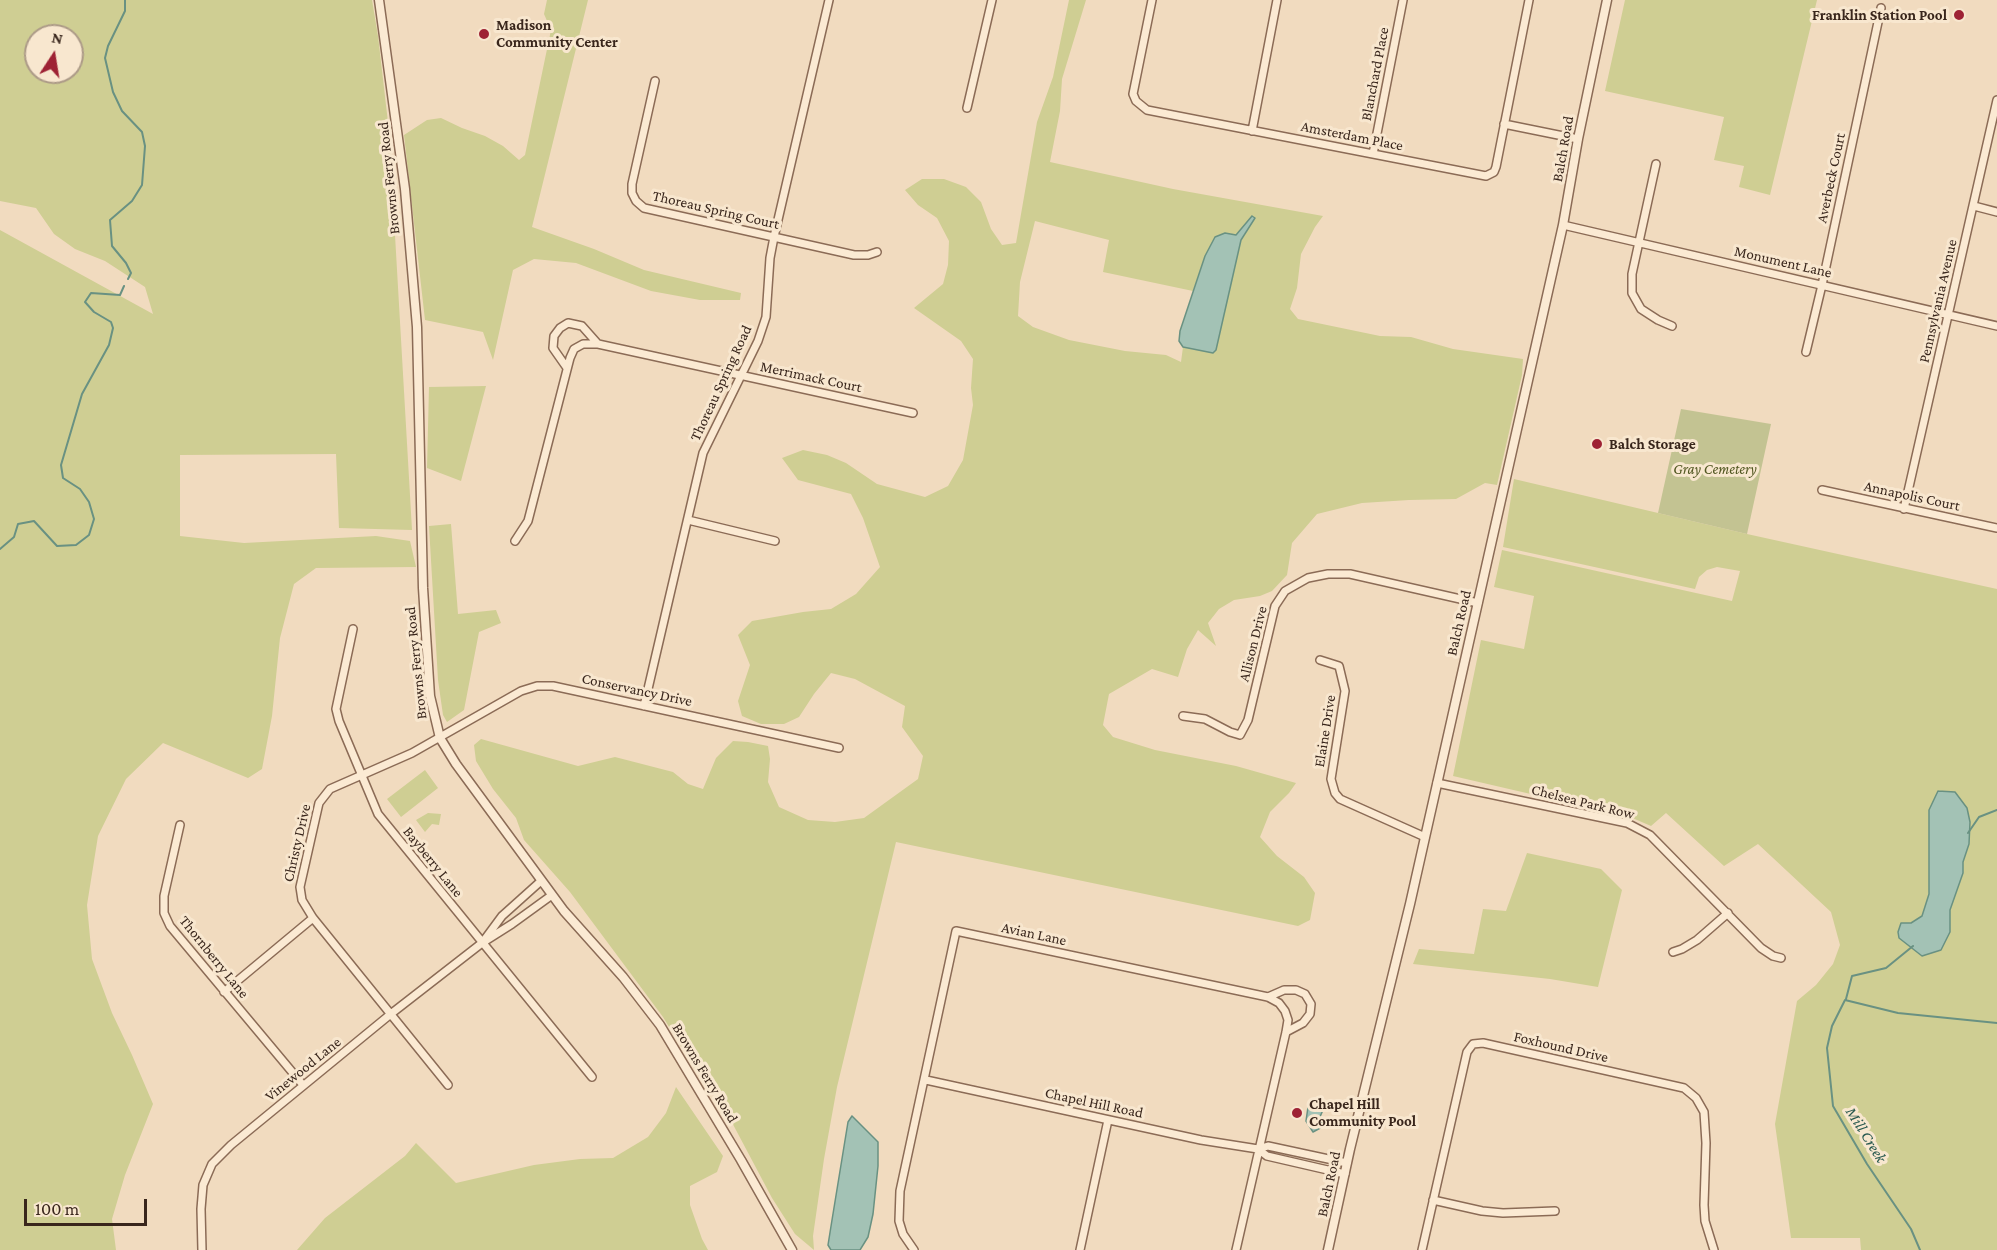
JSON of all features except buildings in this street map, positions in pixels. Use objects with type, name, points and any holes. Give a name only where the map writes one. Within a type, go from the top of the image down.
[{"type":"street","name":"Browns Ferry Road","points":[[379,0],[405,189],[416,316],[423,588],[430,696],[440,738],[456,764],[541,881],[623,977],[660,1025],[792,1250]]},
{"type":"street","name":"Thoreau Spring Road","points":[[644,705],[706,444],[742,376],[766,317],[770,258],[774,237],[829,0]]},
{"type":"street","points":[[967,108],[992,0]]},
{"type":"street","name":"Amsterdam Place","points":[[1152,0],[1133,94],[1136,101],[1147,110],[1481,175],[1490,175],[1496,167],[1529,0]]},
{"type":"street","points":[[1252,131],[1277,0]]},
{"type":"street","name":"Blanchard Place","points":[[1373,154],[1403,0]]},
{"type":"street","name":"Balch Road","points":[[1329,1250],[1347,1163],[1425,837],[1563,225],[1607,0]]},
{"type":"street","name":"Averbeck Court","points":[[1806,352],[1881,8]]},
{"type":"street","name":"Thoreau Spring Court","points":[[655,81],[632,184],[632,193],[636,201],[644,208],[854,255],[868,255],[877,252]]},
{"type":"street","name":"Pennsylvania Avenue","points":[[1904,508],[1997,100]]},
{"type":"street","points":[[1504,124],[1578,139]]},
{"type":"street","points":[[1656,164],[1632,274],[1632,293],[1641,309],[1672,326]]},
{"type":"street","points":[[1974,206],[1997,212]]},
{"type":"street","name":"Monument Lane","points":[[1563,225],[1997,326]]},
{"type":"street","name":"Merrimack Court","points":[[567,368],[553,348],[554,336],[568,323],[582,326],[598,344],[913,413]]},
{"type":"street","points":[[515,541],[528,521],[567,368],[574,349],[583,344],[598,344]]},
{"type":"street","name":"Annapolis Court","points":[[1822,490],[1997,528]]},
{"type":"street","points":[[688,520],[775,541]]},
{"type":"street","name":"Allison Drive","points":[[1183,716],[1204,719],[1240,735],[1248,720],[1275,606],[1285,591],[1308,578],[1328,574],[1350,574],[1478,603]]},
{"type":"street","name":"Bayberry Lane","points":[[353,629],[336,709],[378,814],[592,1077]]},
{"type":"street","name":"Elaine Drive","points":[[1320,660],[1339,666],[1345,691],[1331,779],[1335,793],[1340,799],[1425,837]]},
{"type":"street","name":"Conservancy Drive","points":[[440,738],[521,691],[537,686],[553,686],[839,748]]},
{"type":"street","name":"Christy Drive","points":[[440,738],[412,753],[330,789],[319,803],[300,887],[302,900],[313,918],[448,1084]]},
{"type":"street","name":"Chelsea Park Row","points":[[1437,783],[1627,823],[1650,836],[1761,948],[1781,958]]},
{"type":"street","name":"Thornberry Lane","points":[[180,825],[164,896],[164,913],[170,926],[303,1085]]},
{"type":"street","name":"Vinewood Lane","points":[[482,943],[502,915],[541,881]]},
{"type":"street","name":"Vinewood Lane","points":[[202,1250],[203,1185],[212,1164],[303,1085],[392,1013],[482,943],[552,895]]},
{"type":"street","points":[[1673,952],[1682,950],[1697,940],[1728,913]]},
{"type":"street","points":[[224,992],[313,918]]},
{"type":"street","name":"Avian Lane","points":[[914,1250],[903,1234],[899,1221],[900,1191],[926,1080],[956,931],[1269,996]]},
{"type":"street","points":[[1269,996],[1284,990],[1296,990],[1305,994],[1311,1004],[1310,1014],[1303,1023],[1286,1032]]},
{"type":"street","points":[[1236,1250],[1288,1020],[1279,1003],[1269,996]]},
{"type":"street","name":"Foxhound Drive","points":[[1422,1250],[1467,1052],[1473,1044],[1483,1043],[1684,1088],[1696,1098],[1704,1112],[1706,1143],[1704,1205],[1714,1250]]},
{"type":"street","name":"Chapel Hill Road","points":[[926,1080],[1201,1140],[1258,1149],[1268,1146],[1347,1163]]},
{"type":"street","points":[[1080,1250],[1108,1120]]},
{"type":"street","name":"Chapel Hill Road","points":[[1258,1149],[1267,1156],[1345,1174]]},
{"type":"street","points":[[1433,1200],[1503,1214],[1555,1211]]},
{"type":"shaded area","points":[[0,0],[372,0],[389,131],[412,530],[339,528],[336,454],[180,455],[180,536],[244,543],[376,536],[410,541],[416,567],[316,568],[294,584],[280,638],[272,716],[262,769],[248,778],[163,743],[126,779],[98,836],[87,905],[92,959],[112,1013],[153,1104],[125,1175],[112,1219],[116,1250],[0,1250],[0,230],[153,314],[145,287],[105,261],[75,249],[54,234],[36,208],[0,201]]},
{"type":"shaded area","points":[[547,0],[588,0],[532,227],[644,270],[741,293],[740,300],[700,300],[651,291],[576,263],[534,259],[513,270],[493,360],[483,332],[425,320],[404,135],[427,120],[441,118],[485,136],[503,146],[519,160],[525,155],[551,30],[544,14]]},
{"type":"shaded area","points":[[1069,0],[1086,0],[1062,79],[1060,111],[1050,162],[1173,189],[1323,216],[1301,254],[1297,288],[1290,309],[1298,319],[1380,336],[1411,337],[1453,349],[1523,359],[1522,375],[1497,485],[1485,483],[1456,499],[1362,503],[1317,514],[1292,543],[1287,575],[1272,591],[1260,596],[1234,600],[1219,609],[1208,623],[1216,646],[1198,630],[1187,649],[1178,677],[1152,669],[1109,694],[1103,725],[1113,737],[1155,750],[1236,766],[1296,783],[1270,812],[1260,837],[1277,856],[1304,877],[1315,893],[1310,920],[1298,926],[896,842],[837,1087],[813,1236],[814,1250],[795,1234],[772,1198],[719,1098],[694,1067],[663,1017],[570,892],[524,840],[516,818],[493,789],[476,761],[474,745],[481,739],[578,766],[615,757],[673,772],[688,784],[703,789],[716,758],[733,741],[768,746],[770,759],[768,782],[779,807],[808,820],[835,822],[864,818],[918,779],[923,756],[902,727],[905,706],[855,679],[831,673],[799,717],[784,724],[761,724],[742,716],[738,701],[750,665],[738,635],[752,621],[831,609],[856,594],[880,567],[863,518],[851,494],[798,480],[782,458],[803,450],[827,455],[846,463],[877,484],[925,497],[948,486],[963,460],[973,405],[971,388],[973,359],[961,341],[914,308],[943,284],[948,265],[949,241],[937,218],[918,205],[905,190],[922,179],[944,179],[966,187],[981,202],[991,229],[1002,245],[1016,243],[1037,122],[1053,77]],"holes":[[[1252,217],[1241,240],[1216,350],[1196,350],[1183,347],[1181,362],[1166,355],[1125,351],[1069,340],[1033,327],[1018,316],[1020,282],[1035,221],[1109,240],[1103,272],[1193,291],[1205,256],[1215,237],[1225,233],[1236,235]]]},
{"type":"shaded area","points":[[1625,0],[1817,0],[1770,195],[1739,187],[1744,166],[1714,160],[1724,117],[1605,91]]},
{"type":"shaded area","points":[[1252,216],[1255,218],[1241,240],[1216,350],[1213,353],[1183,347],[1179,341],[1180,331],[1205,256],[1215,237],[1225,233],[1236,235]]},
{"type":"shaded area","points":[[486,386],[461,481],[427,468],[429,387]]},
{"type":"shaded area","points":[[1514,479],[1747,534],[1997,589],[1997,1250],[1861,1250],[1860,1238],[1791,1238],[1775,1124],[1797,1001],[1816,985],[1833,964],[1840,945],[1831,912],[1758,844],[1724,866],[1666,813],[1651,826],[1630,817],[1453,776],[1481,640],[1524,649],[1534,596],[1494,587],[1502,550],[1732,601],[1740,571],[1717,567],[1707,570],[1699,577],[1695,589],[1503,547]],"holes":[[[1929,810],[1969,844],[1963,862],[1963,873],[1950,910],[1950,932],[1901,923],[1910,923],[1922,916],[1929,894]]]},
{"type":"shaded area","points":[[451,524],[458,614],[496,610],[501,623],[479,632],[464,710],[447,722],[443,715],[438,680],[429,526]]},
{"type":"shaded area","points":[[425,770],[438,788],[401,817],[387,799]]},
{"type":"shaded area","points":[[1938,791],[1955,792],[1967,808],[1970,822],[1969,844],[1963,862],[1963,873],[1950,910],[1950,932],[1941,950],[1922,956],[1899,938],[1898,932],[1901,923],[1911,923],[1922,916],[1929,894],[1929,810]]},
{"type":"shaded area","points":[[428,813],[441,814],[439,825],[432,824],[425,832],[416,820]]},
{"type":"shaded area","points":[[1527,853],[1601,869],[1622,890],[1598,987],[1550,979],[1413,964],[1419,949],[1474,954],[1483,909],[1506,911]]},
{"type":"shaded area","points":[[676,1087],[723,1156],[717,1172],[690,1186],[690,1205],[708,1250],[297,1250],[325,1218],[405,1156],[416,1143],[456,1183],[534,1165],[580,1159],[613,1158],[648,1137],[666,1113]]},
{"type":"shaded area","points":[[1308,1107],[1323,1110],[1319,1119],[1324,1126],[1313,1132],[1306,1121]]},
{"type":"shaded area","points":[[852,1116],[878,1142],[873,1214],[868,1237],[860,1250],[831,1250],[828,1245],[848,1122]]},
{"type":"green space","name":"Gray Cemetery","points":[[1681,409],[1771,424],[1747,534],[1658,513]]},
{"type":"waterway","points":[[125,0],[125,11],[108,46],[105,58],[113,92],[122,111],[142,132],[145,146],[142,185],[132,201],[110,220],[112,246],[131,273],[128,279]]},
{"type":"waterway","points":[[0,549],[14,537],[18,524],[34,521],[57,546],[76,545],[89,535],[94,519],[89,502],[80,489],[63,478],[61,465],[82,394],[109,345],[113,328],[111,322],[94,312],[85,302],[91,293],[120,295],[124,286]]},
{"type":"waterway","points":[[1968,833],[1979,817],[1997,810]]},
{"type":"waterway","points":[[1846,999],[1852,976],[1886,968],[1913,946]]},
{"type":"waterway","name":"Mill Creek","points":[[1920,1250],[1911,1229],[1867,1164],[1833,1106],[1827,1048],[1832,1026],[1845,1000],[1898,1013],[1997,1023]]},
{"type":"place","name":"Franklin Station Pool","points":[[1959,15]]},
{"type":"place","name":"Madison Community Center","points":[[484,34]]},
{"type":"place","name":"Balch Storage","points":[[1597,444]]},
{"type":"place","name":"Chapel Hill Community Pool","points":[[1297,1113]]}]
